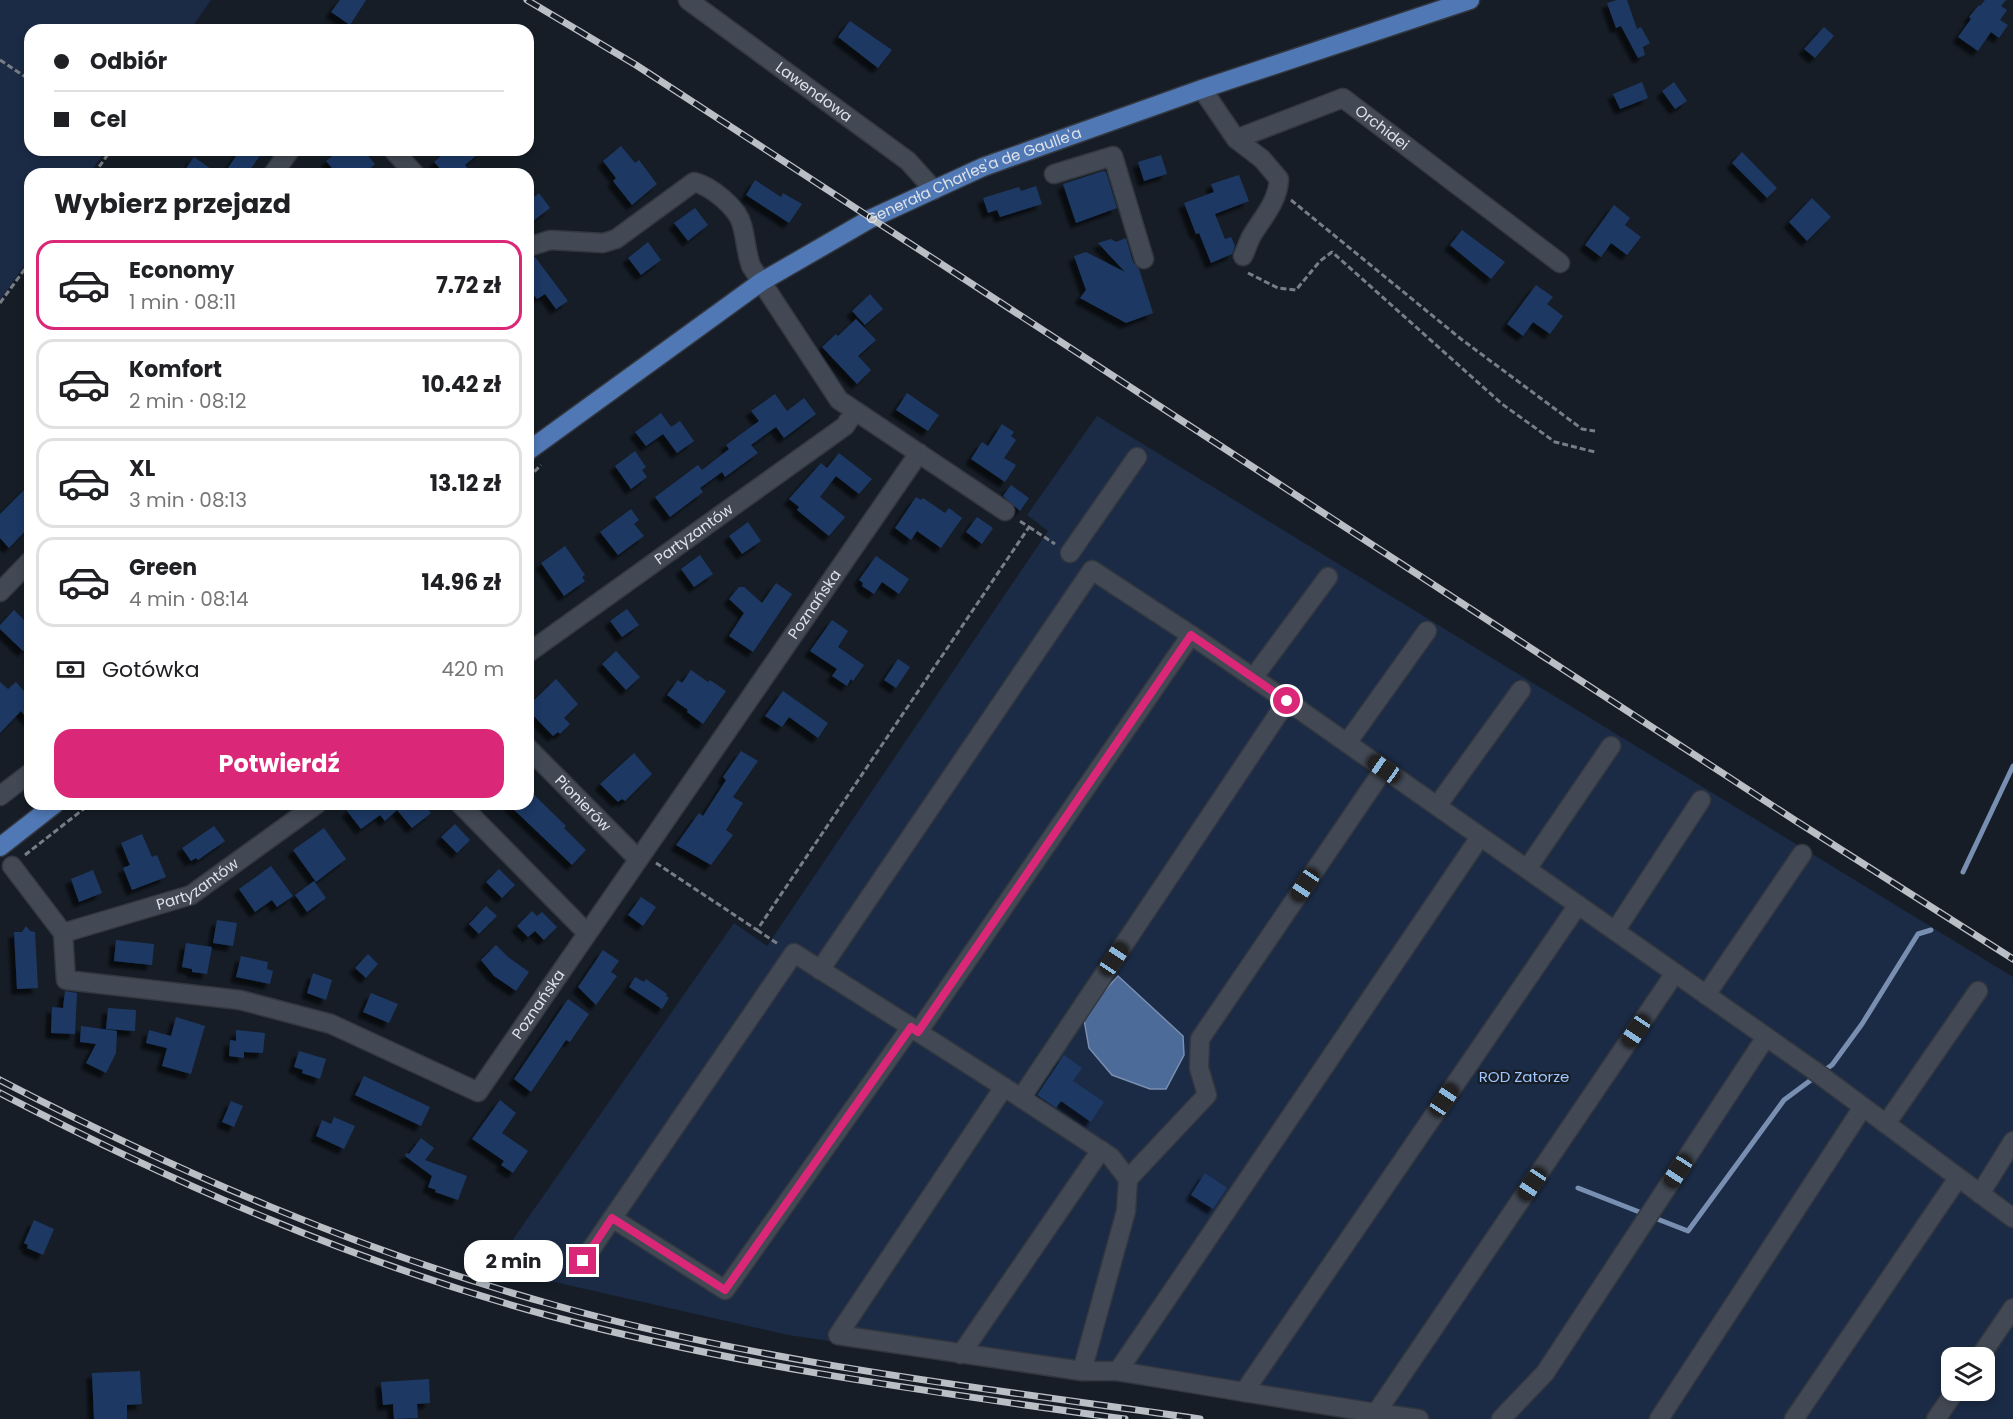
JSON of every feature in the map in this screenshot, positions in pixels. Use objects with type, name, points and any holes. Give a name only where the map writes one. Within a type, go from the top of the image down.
[{"type":"main road","name":"Generała Charles'a de Gaulle'a","points":[[534,447],[761,282],[854,227],[983,167],[1202,89],[1470,0]]},
{"type":"main road","points":[[0,847],[47,810]]},
{"type":"street","name":"Lawendowa","points":[[688,0],[908,161],[934,190]]},
{"type":"street","points":[[1202,89],[1236,139],[1262,159],[1278,179],[1278,189],[1266,216],[1251,238],[1243,256]]},
{"type":"street","name":"Orchidei","points":[[1236,139],[1343,98],[1560,263]]},
{"type":"street","points":[[398,156],[410,168]]},
{"type":"street","points":[[1054,174],[1113,156],[1144,259]]},
{"type":"street","points":[[534,245],[550,240],[603,243],[616,239],[694,182],[713,190],[736,213],[742,223],[746,251],[751,266],[839,400],[1005,511]]},
{"type":"street","name":"Partyzantów","points":[[534,649],[845,426],[855,411]]},
{"type":"street","name":"Poznańska","points":[[63,933],[66,980],[240,1000],[331,1024],[478,1092],[919,453]]},
{"type":"street","points":[[820,970],[1081,562],[1137,457]]},
{"type":"street","points":[[1081,562],[1287,701],[1766,1037],[2013,1218]]},
{"type":"street","points":[[0,592],[24,567]]},
{"type":"street","points":[[1253,678],[1328,577]]},
{"type":"street","points":[[1347,743],[1427,631]]},
{"type":"street","points":[[612,1218],[725,1290],[914,1029],[1191,635]]},
{"type":"street","points":[[1437,806],[1521,690]]},
{"type":"street","points":[[1021,1098],[1287,701]]},
{"type":"street","points":[[1527,869],[1611,746]]},
{"type":"street","name":"Pionierów","points":[[534,754],[640,856]]},
{"type":"street","points":[[1128,1179],[1207,1095],[1198,1068],[1200,1039],[1384,769]]},
{"type":"street","points":[[0,796],[24,778]]},
{"type":"street","points":[[1615,931],[1701,800]]},
{"type":"street","name":"Partyzantów","points":[[63,933],[191,895],[308,810]]},
{"type":"street","points":[[466,810],[587,933]]},
{"type":"street","points":[[1118,1371],[1480,837]]},
{"type":"street","points":[[1706,995],[1802,854]]},
{"type":"street","points":[[12,866],[63,933]]},
{"type":"street","points":[[1244,1392],[1578,905]]},
{"type":"street","points":[[583,1261],[794,953],[1112,1157],[1128,1179],[1126,1211],[1082,1371]]},
{"type":"street","points":[[1376,1413],[1675,973]]},
{"type":"street","points":[[1886,1124],[1977,991]]},
{"type":"street","points":[[1501,1419],[1545,1373],[1766,1037]]},
{"type":"street","points":[[1004,1087],[838,1335],[1082,1371],[1118,1371],[1419,1419]]},
{"type":"street","points":[[1659,1419],[1863,1107]]},
{"type":"street","points":[[1980,1194],[2013,1142]]},
{"type":"street","points":[[961,1354],[1101,1150]]},
{"type":"street","points":[[1794,1419],[1958,1178]]},
{"type":"street","points":[[1986,1347],[2013,1308]]},
{"type":"street","points":[[1936,1419],[1948,1401]]},
{"type":"path","points":[[0,60],[24,76]]},
{"type":"path","points":[[1278,189],[1461,339],[1564,417],[1582,429],[1595,431]]},
{"type":"path","points":[[1243,256],[1237,263],[1243,271],[1278,288],[1296,290],[1320,261],[1332,252],[1502,404],[1555,442],[1595,452]]},
{"type":"path","points":[[0,303],[24,270]]},
{"type":"path","points":[[757,930],[1029,527],[1005,511]]},
{"type":"path","points":[[12,866],[82,810]]},
{"type":"path","points":[[640,856],[794,953]]},
{"type":"green space","points":[[0,0],[211,0],[194,24],[24,24],[24,156],[102,156],[93,168],[24,168],[24,266],[0,300]]},
{"type":"green space","name":"ROD Zatorze","points":[[1097,416],[2013,977],[2013,1419],[1374,1419],[788,1335],[493,1268],[734,923],[767,946],[1048,531],[1027,515]]},
{"type":"shaded area","points":[[1118,976],[1183,1036],[1184,1055],[1166,1089],[1150,1089],[1112,1075],[1089,1048],[1083,1014]]},
{"type":"building","points":[[340,0],[366,0],[351,24],[331,12]]},
{"type":"building","points":[[1627,0],[1637,29],[1641,27],[1650,43],[1643,47],[1645,55],[1638,58],[1621,26],[1616,28],[1607,3]]},
{"type":"building","points":[[1985,0],[2006,0],[2001,6],[2007,10],[2000,20],[2008,25],[1999,38],[1991,32],[1978,51],[1958,37],[1971,19],[1969,17]]},
{"type":"building","points":[[850,21],[892,50],[878,68],[838,37]]},
{"type":"building","points":[[1824,27],[1834,36],[1815,58],[1804,49]]},
{"type":"building","points":[[1642,82],[1648,98],[1620,109],[1613,94]]},
{"type":"building","points":[[1674,82],[1687,101],[1675,109],[1662,91]]},
{"type":"building","points":[[621,146],[635,163],[639,160],[657,184],[632,205],[613,181],[616,178],[603,161]]},
{"type":"building","points":[[1742,152],[1777,188],[1767,198],[1732,163]]},
{"type":"building","points":[[1161,155],[1167,174],[1144,181],[1138,162]]},
{"type":"building","points":[[236,156],[260,156],[251,168],[228,168]]},
{"type":"building","points":[[332,156],[368,156],[375,164],[371,168],[332,168],[326,161]]},
{"type":"building","points":[[441,156],[476,156],[465,165],[467,168],[440,168],[434,162]]},
{"type":"building","points":[[194,157],[210,168],[186,168]]},
{"type":"building","points":[[1106,172],[1117,208],[1076,223],[1063,184]]},
{"type":"building","points":[[1239,175],[1249,201],[1215,214],[1225,239],[1231,237],[1235,246],[1232,254],[1211,263],[1184,203],[1214,192],[1211,184]]},
{"type":"building","points":[[755,180],[781,197],[783,193],[802,204],[789,223],[746,195]]},
{"type":"building","points":[[1036,186],[1042,204],[1000,217],[997,210],[988,213],[983,198],[1019,187],[1021,191]]},
{"type":"building","points":[[539,193],[550,208],[534,220],[534,197]]},
{"type":"building","points":[[1812,198],[1831,217],[1807,241],[1789,222]]},
{"type":"building","points":[[1614,205],[1630,218],[1625,225],[1641,237],[1627,255],[1611,243],[1601,257],[1585,245]]},
{"type":"building","points":[[695,208],[708,225],[688,241],[674,223]]},
{"type":"building","points":[[1462,230],[1505,262],[1491,279],[1450,245]]},
{"type":"building","points":[[1126,238],[1153,313],[1126,323],[1080,298],[1086,290],[1074,256],[1086,252],[1125,272],[1098,243],[1111,239],[1116,242]]},
{"type":"building","points":[[648,242],[661,260],[641,275],[628,258]]},
{"type":"building","points":[[534,257],[568,301],[556,309],[545,294],[537,299],[534,295]]},
{"type":"building","points":[[1536,285],[1553,297],[1547,304],[1563,316],[1550,334],[1533,322],[1523,336],[1507,324]]},
{"type":"building","points":[[870,294],[883,309],[865,325],[852,311]]},
{"type":"building","points":[[856,319],[876,340],[858,356],[871,370],[857,384],[822,347]]},
{"type":"building","points":[[907,393],[939,415],[928,431],[896,410]]},
{"type":"building","points":[[775,394],[787,411],[804,398],[816,414],[784,438],[776,427],[751,445],[758,453],[725,477],[722,472],[700,488],[703,492],[670,517],[655,497],[698,465],[702,470],[729,449],[726,445],[759,421],[751,411]]},
{"type":"building","points":[[661,413],[671,427],[680,421],[694,441],[677,453],[663,434],[646,446],[635,432]]},
{"type":"building","points":[[1002,424],[1014,432],[1011,436],[1016,440],[1004,458],[1016,465],[1005,482],[971,459],[982,442],[988,446]]},
{"type":"building","points":[[635,451],[646,467],[642,470],[647,477],[631,489],[615,466]]},
{"type":"building","points":[[839,453],[872,479],[859,494],[836,476],[820,497],[845,517],[829,536],[797,510],[799,507],[789,499],[821,463],[827,468]]},
{"type":"building","points":[[1011,485],[1029,498],[1020,511],[1003,496]]},
{"type":"building","points":[[24,490],[24,532],[9,548],[0,538],[0,514]]},
{"type":"building","points":[[916,497],[921,500],[923,498],[945,513],[949,508],[962,518],[941,548],[917,531],[911,540],[895,528]]},
{"type":"building","points":[[631,509],[639,520],[634,524],[644,536],[618,555],[600,532]]},
{"type":"building","points":[[977,517],[993,528],[982,544],[966,532]]},
{"type":"building","points":[[748,522],[761,541],[742,554],[729,536]]},
{"type":"building","points":[[565,546],[585,575],[582,577],[585,581],[564,596],[541,563]]},
{"type":"building","points":[[700,555],[713,574],[694,587],[681,569]]},
{"type":"building","points":[[876,556],[909,579],[899,594],[882,582],[874,594],[862,586],[863,583],[859,580]]},
{"type":"building","points":[[776,583],[792,594],[753,652],[729,636],[744,613],[729,599],[739,587],[744,587],[762,603]]},
{"type":"building","points":[[627,609],[639,625],[622,637],[610,621]]},
{"type":"building","points":[[14,610],[24,620],[24,650],[0,629],[0,625]]},
{"type":"building","points":[[832,620],[848,631],[838,647],[864,665],[847,686],[832,676],[837,669],[810,651]]},
{"type":"building","points":[[616,651],[640,677],[626,690],[602,664]]},
{"type":"building","points":[[898,659],[910,667],[896,688],[884,680]]},
{"type":"building","points":[[691,670],[726,691],[703,724],[667,695],[678,680],[682,683]]},
{"type":"building","points":[[556,679],[578,704],[564,718],[570,724],[560,734],[558,732],[553,736],[534,716],[534,700]]},
{"type":"building","points":[[0,682],[8,689],[16,682],[24,691],[24,715],[21,711],[0,733]]},
{"type":"building","points":[[783,691],[828,723],[818,738],[789,717],[782,727],[765,716]]},
{"type":"building","points":[[741,751],[758,761],[733,797],[743,803],[726,830],[733,835],[711,865],[676,845],[699,813],[703,816],[726,780],[723,777]]},
{"type":"building","points":[[634,753],[652,774],[625,801],[622,799],[618,802],[600,784]]},
{"type":"building","points":[[534,795],[566,826],[564,828],[586,850],[572,865],[514,810],[534,810]]},
{"type":"building","points":[[397,810],[385,821],[380,815],[361,829],[347,811]]},
{"type":"building","points":[[397,810],[429,810],[431,813],[412,828]]},
{"type":"building","points":[[455,824],[470,840],[457,853],[441,837]]},
{"type":"building","points":[[214,826],[225,841],[198,860],[196,858],[191,861],[182,848]]},
{"type":"building","points":[[324,828],[346,859],[316,882],[293,850]]},
{"type":"building","points":[[142,834],[152,857],[157,855],[166,877],[132,890],[123,868],[130,865],[121,843]]},
{"type":"building","points":[[271,866],[293,896],[277,907],[272,900],[255,912],[239,889]]},
{"type":"building","points":[[499,869],[515,885],[502,898],[486,882]]},
{"type":"building","points":[[93,870],[102,893],[79,902],[71,879]]},
{"type":"building","points":[[314,881],[326,898],[307,912],[295,895]]},
{"type":"building","points":[[641,897],[656,907],[643,926],[628,915]]},
{"type":"building","points":[[486,906],[497,916],[479,934],[469,924]]},
{"type":"building","points":[[532,911],[537,916],[542,912],[557,927],[544,940],[535,931],[528,937],[517,926]]},
{"type":"building","points":[[217,920],[237,923],[233,946],[213,943]]},
{"type":"building","points":[[26,926],[30,931],[35,932],[38,988],[17,989],[14,932],[22,932]]},
{"type":"building","points":[[116,940],[154,944],[152,965],[114,961]]},
{"type":"building","points":[[186,943],[212,947],[207,974],[192,972],[192,969],[182,967]]},
{"type":"building","points":[[496,945],[529,972],[516,991],[494,976],[481,960]]},
{"type":"building","points":[[603,950],[619,961],[611,972],[617,976],[596,1005],[578,987]]},
{"type":"building","points":[[368,954],[378,964],[366,978],[355,968]]},
{"type":"building","points":[[241,956],[268,962],[267,969],[273,971],[270,984],[236,977]]},
{"type":"building","points":[[313,973],[332,980],[326,1000],[307,993]]},
{"type":"building","points":[[635,977],[644,982],[646,979],[667,994],[669,998],[662,1009],[629,987]]},
{"type":"building","points":[[65,991],[77,993],[75,1034],[51,1033],[52,1007],[63,1008]]},
{"type":"building","points":[[371,993],[398,1004],[389,1023],[363,1012]]},
{"type":"building","points":[[568,999],[589,1014],[570,1042],[566,1040],[531,1092],[514,1079]]},
{"type":"building","points":[[108,1008],[136,1010],[135,1031],[106,1029]]},
{"type":"building","points":[[176,1017],[205,1026],[191,1074],[162,1066],[167,1048],[146,1043],[149,1030],[171,1036]]},
{"type":"building","points":[[81,1026],[117,1031],[116,1053],[106,1073],[86,1063],[96,1044],[80,1042]]},
{"type":"building","points":[[236,1030],[265,1033],[263,1053],[244,1052],[244,1058],[229,1056],[230,1040],[236,1041]]},
{"type":"building","points":[[299,1051],[326,1059],[320,1079],[302,1073],[303,1070],[294,1067]]},
{"type":"building","points":[[1064,1055],[1082,1068],[1073,1081],[1104,1102],[1091,1122],[1061,1101],[1056,1108],[1037,1095]]},
{"type":"building","points":[[364,1076],[430,1107],[421,1126],[355,1095]]},
{"type":"building","points":[[500,1100],[516,1113],[502,1133],[528,1151],[513,1173],[501,1165],[504,1161],[472,1139]]},
{"type":"building","points":[[231,1101],[243,1106],[234,1127],[222,1122]]},
{"type":"building","points":[[334,1117],[355,1126],[344,1149],[316,1136],[322,1120],[331,1124]]},
{"type":"building","points":[[421,1138],[434,1148],[425,1160],[467,1176],[458,1200],[435,1192],[436,1190],[428,1187],[432,1176],[405,1156]]},
{"type":"building","points":[[1205,1173],[1227,1188],[1213,1209],[1191,1195]]},
{"type":"building","points":[[34,1220],[54,1229],[43,1255],[27,1248],[28,1245],[24,1243]]},
{"type":"building","points":[[140,1371],[142,1404],[127,1405],[127,1419],[94,1419],[92,1373]]},
{"type":"building","points":[[429,1379],[430,1403],[417,1404],[418,1418],[394,1419],[393,1404],[383,1405],[381,1382]]},
{"type":"waterway","points":[[1963,872],[2013,766]]},
{"type":"waterway","points":[[1823,1071],[1832,1065],[1862,1024],[1918,934],[1931,930]]},
{"type":"waterway","points":[[1578,1188],[1688,1231],[1784,1100],[1815,1077]]},
{"type":"railway","points":[[527,0],[636,65],[1796,821],[2013,959]]},
{"type":"railway","points":[[0,1080],[135,1147],[271,1207],[410,1260],[554,1305],[633,1326],[794,1359],[956,1385],[1200,1419]]},
{"type":"railway","points":[[0,1093],[134,1160],[271,1220],[411,1273],[554,1317],[624,1335],[838,1377],[1125,1419]]},
{"type":"route","points":[[583,1261],[612,1218],[725,1290],[911,1027],[918,1032],[1191,635],[1287,701]]}]
